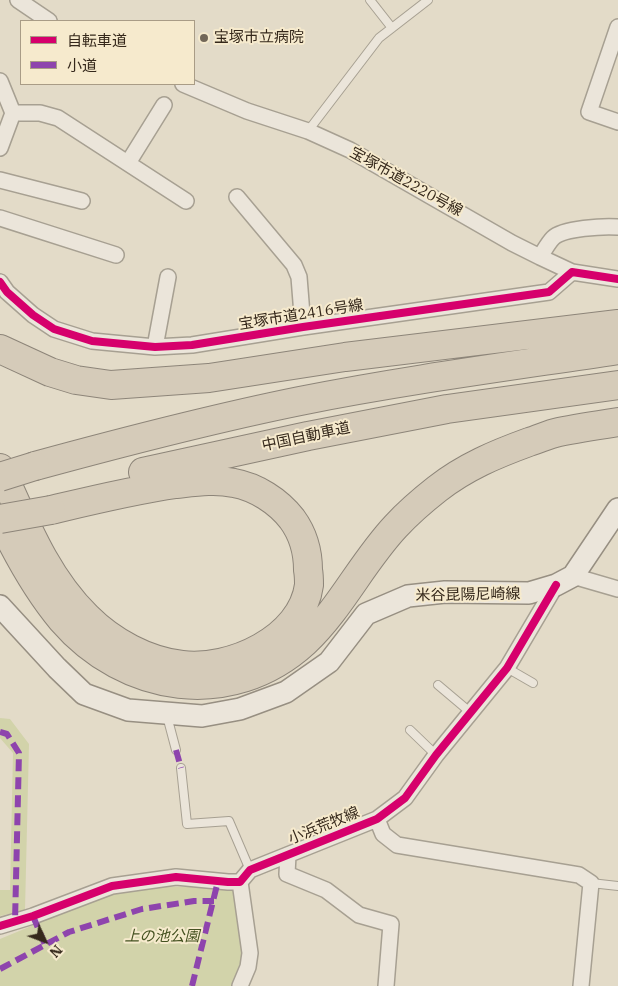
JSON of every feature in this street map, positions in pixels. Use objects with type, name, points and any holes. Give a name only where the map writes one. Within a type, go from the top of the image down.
[{"type":"highway","points":[[0,349],[50,372],[76,380],[111,385],[209,378],[345,357],[618,324]]},
{"type":"highway","points":[[0,477],[138,438],[300,401],[445,376],[618,350]]},
{"type":"highway","name":"中国自動車道","points":[[0,513],[49,504],[152,470],[336,431],[447,409],[618,385]]},
{"type":"highway","points":[[0,468],[36,548],[67,594],[98,628],[138,653],[182,665],[203,666],[228,661],[253,652],[273,640],[289,625],[303,605],[309,586],[308,558],[303,539],[288,514],[270,498],[252,488],[234,482],[204,480],[49,504],[0,518],[13,545],[46,600],[63,621],[83,640],[110,661],[150,679],[171,684],[214,685],[257,674],[286,658],[304,643],[324,623],[395,526],[420,503],[461,473],[502,452],[558,432],[618,422]]},
{"type":"main road","points":[[565,581],[618,509]]},
{"type":"main road","name":"米谷昆陽尼崎線","points":[[0,606],[57,668],[84,694],[128,710],[202,716],[240,709],[286,692],[329,662],[366,614],[408,596],[445,592],[529,593],[565,581]]},
{"type":"street","points":[[18,0],[48,20]]},
{"type":"street","points":[[618,28],[589,112],[618,122]]},
{"type":"street","points":[[0,81],[14,113],[0,148]]},
{"type":"street","name":"宝塚市道2220号線","points":[[186,85],[247,111],[308,131],[350,150],[512,243],[572,272]]},
{"type":"street","points":[[128,164],[164,105]]},
{"type":"street","points":[[14,113],[40,113],[58,118],[186,201]]},
{"type":"street","points":[[0,180],[82,201]]},
{"type":"street","points":[[237,197],[294,265],[299,277],[303,327]]},
{"type":"street","points":[[0,218],[116,255]]},
{"type":"street","points":[[540,257],[553,238],[562,232],[610,226],[618,227]]},
{"type":"street","points":[[572,272],[618,279]]},
{"type":"street","name":"宝塚市道2416号線","points":[[0,282],[7,292],[33,315],[54,329],[92,341],[155,347],[192,345],[303,327],[549,292],[572,272]]},
{"type":"street","points":[[155,347],[168,277]]},
{"type":"street","points":[[565,581],[618,589]]},
{"type":"street","name":"小浜荒牧線","points":[[240,882],[250,870],[377,819],[406,798],[436,754],[507,668],[565,581]]},
{"type":"street","points":[[377,819],[383,834],[397,845],[579,875],[591,883],[581,986]]},
{"type":"street","points":[[288,855],[287,874],[326,890],[359,915],[391,924],[386,986]]},
{"type":"street","points":[[0,926],[33,916],[112,886],[176,877],[240,882],[250,953],[248,966],[240,986]]},
{"type":"lane","points":[[370,0],[392,28]]},
{"type":"lane","points":[[308,131],[379,38],[428,0]]},
{"type":"lane","points":[[507,668],[533,682]]},
{"type":"lane","points":[[438,685],[470,712]]},
{"type":"lane","points":[[167,714],[176,750]]},
{"type":"lane","points":[[410,730],[436,754]]},
{"type":"lane","points":[[181,768],[187,824],[228,821],[250,870]]},
{"type":"lane","points":[[591,883],[618,886]]},
{"type":"green space","points":[[0,718],[10,719],[29,744],[25,910],[0,916],[0,890],[10,890],[13,753],[0,738]]},
{"type":"green space","name":"上の池公園","points":[[144,886],[234,888],[243,956],[231,986],[0,986],[0,939],[104,896]]},
{"type":"marked path","points":[[0,732],[7,734],[19,753],[15,922]]},
{"type":"marked path","points":[[176,750],[181,768]]},
{"type":"marked path","points":[[192,986],[218,881]]},
{"type":"marked path","points":[[0,969],[69,932],[142,909],[194,901],[214,901]]},
{"type":"marked path","points":[[33,916],[45,945]]},
{"type":"cycle path","points":[[0,282],[7,292],[33,315],[54,329],[92,341],[155,347],[192,345],[303,327],[549,292],[572,272],[618,279]]},
{"type":"cycle path","points":[[0,926],[33,916],[112,886],[176,877],[240,882],[250,870],[377,819],[405,798],[436,755],[507,668],[556,585]]},
{"type":"place","name":"宝塚市立病院","points":[[204,38]]}]
